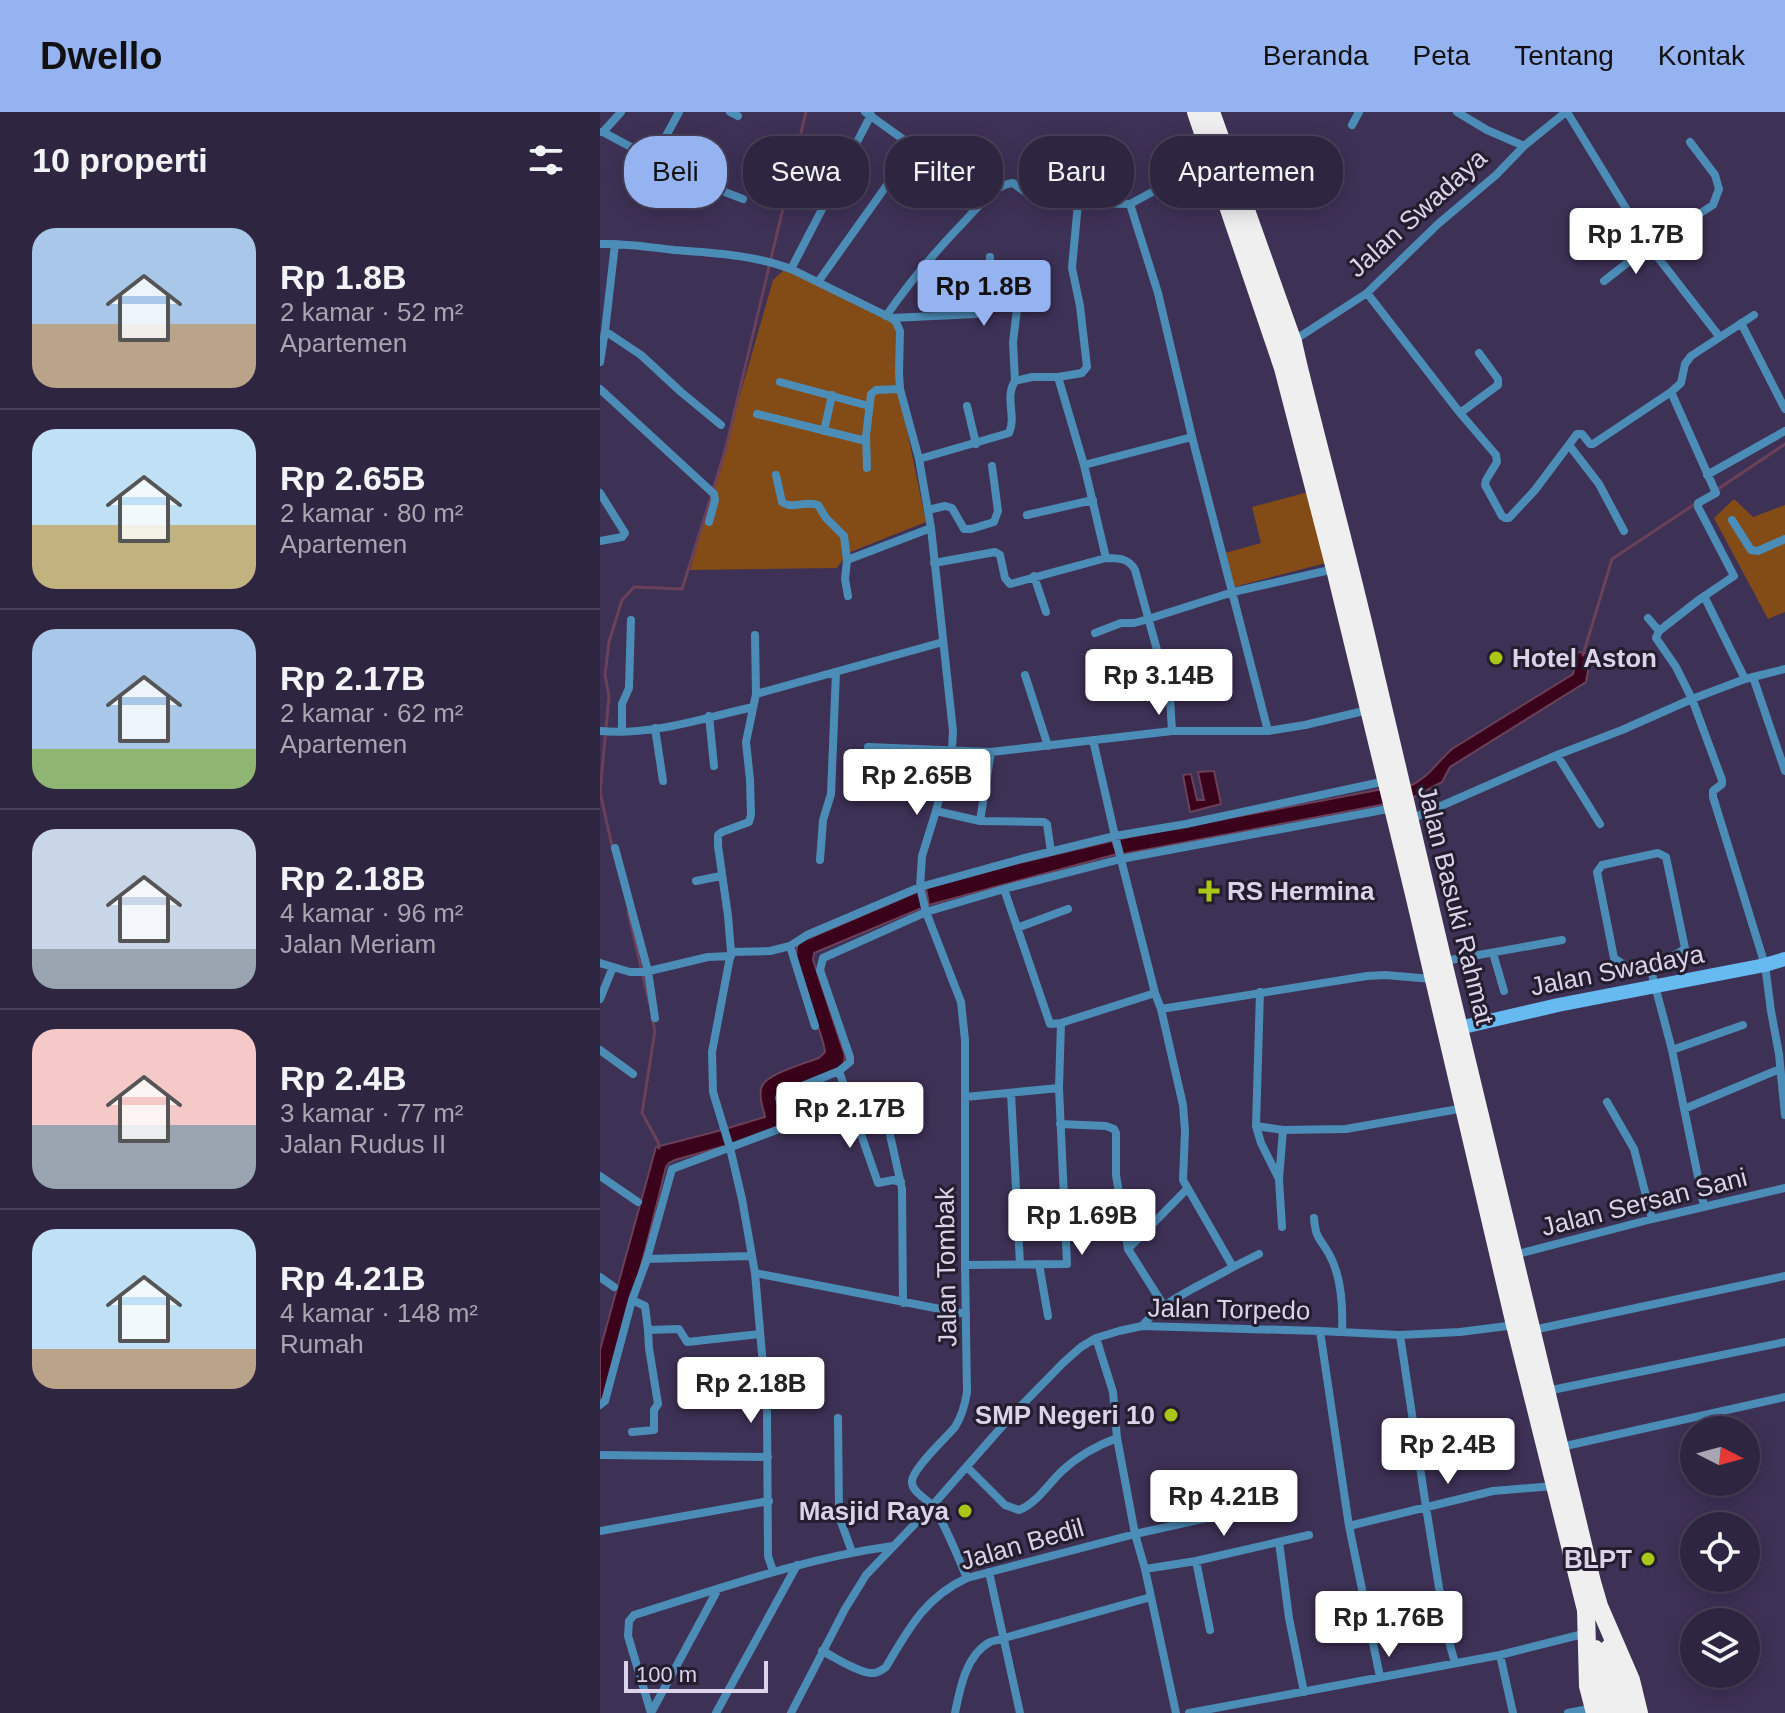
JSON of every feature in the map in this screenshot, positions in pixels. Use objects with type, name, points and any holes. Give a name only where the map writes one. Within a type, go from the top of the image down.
[{"type":"highway","name":"Jalan Basuki Rahmat","points":[[1196,112],[1205,136]]},
{"type":"highway","name":"Jalan Basuki Rahmat","points":[[1211,112],[1293,342],[1371,656],[1391,783]]},
{"type":"highway","name":"Jalan Basuki Rahmat","points":[[1229,208],[1283,368],[1369,709],[1444,961],[1513,1255],[1554,1486],[1592,1608],[1631,1680],[1639,1713]]},
{"type":"highway","name":"Jalan Basuki Rahmat","points":[[1400,810],[1432,979],[1464,1108],[1524,1328],[1547,1391],[1561,1447],[1592,1608],[1587,1633],[1588,1686],[1599,1711]]},
{"type":"highway","points":[[1592,1608],[1599,1711]]},
{"type":"highway","points":[[1592,1608],[1624,1713]]},
{"type":"street","points":[[621,112],[602,132],[624,144]]},
{"type":"street","points":[[666,136],[679,112]]},
{"type":"street","points":[[1352,125],[1359,112]]},
{"type":"street","points":[[1457,112],[1487,130],[1524,146]]},
{"type":"street","points":[[1566,112],[1649,246],[1719,336]]},
{"type":"street","name":"Jalan Swadaya","points":[[1293,342],[1367,293],[1438,224],[1566,112]]},
{"type":"street","points":[[791,269],[868,114],[899,136]]},
{"type":"street","points":[[1604,281],[1649,246],[1713,205],[1719,189],[1715,175],[1690,142]]},
{"type":"street","points":[[818,282],[885,188]]},
{"type":"street","points":[[727,193],[743,199]]},
{"type":"street","points":[[889,317],[932,256],[975,208]]},
{"type":"street","points":[[1015,381],[1082,373],[1087,367],[1072,268],[1078,208]]},
{"type":"street","points":[[1131,208],[1158,293],[1268,731]]},
{"type":"street","points":[[600,244],[709,253],[777,264],[889,317],[976,314],[982,310],[988,297],[990,257]]},
{"type":"street","points":[[600,362],[615,244]]},
{"type":"street","points":[[1367,293],[1497,457],[1485,485],[1505,518],[1509,518],[1535,490],[1579,433],[1593,444],[1671,392],[1681,383],[1685,364],[1691,356],[1754,315]]},
{"type":"street","points":[[919,459],[1009,433],[1012,427],[1009,393],[1015,381],[1013,351],[1017,305],[1010,300],[988,297]]},
{"type":"street","name":"Jalan Tombak","points":[[889,317],[896,322],[900,331],[900,389],[919,459],[931,528],[953,731],[951,751],[924,847],[920,890],[961,1002],[965,1040],[967,1392],[963,1412],[953,1429],[913,1476],[914,1488],[932,1506]]},
{"type":"street","points":[[1741,323],[1785,409]]},
{"type":"street","points":[[605,331],[641,355],[721,425]]},
{"type":"street","points":[[1460,413],[1498,385],[1498,379],[1479,353]]},
{"type":"street","points":[[1058,377],[1084,465],[1106,558]]},
{"type":"street","points":[[780,382],[869,406]]},
{"type":"street","points":[[600,389],[711,492],[715,500],[709,522]]},
{"type":"street","points":[[867,468],[866,441],[873,391],[900,389]]},
{"type":"street","points":[[1671,392],[1716,492],[1698,506],[1734,576],[1659,631],[1656,638],[1676,667],[1692,699],[1722,780],[1722,784],[1713,791],[1713,797],[1765,965],[1771,1011],[1782,1054],[1780,1069],[1785,1115]]},
{"type":"street","points":[[824,431],[832,395]]},
{"type":"street","points":[[967,406],[976,444]]},
{"type":"street","points":[[757,414],[866,441]]},
{"type":"street","points":[[1708,477],[1785,431]]},
{"type":"street","points":[[1084,465],[1192,437]]},
{"type":"street","points":[[1569,445],[1599,484],[1624,531]]},
{"type":"street","points":[[928,510],[952,508],[964,529],[994,522],[998,511],[992,466]]},
{"type":"street","points":[[776,475],[782,502],[789,506],[818,505],[844,536],[848,596]]},
{"type":"street","points":[[600,493],[625,532],[622,537],[600,541]]},
{"type":"street","points":[[1027,515],[1093,500]]},
{"type":"street","points":[[1732,520],[1751,550],[1758,551],[1785,539]]},
{"type":"street","points":[[847,560],[931,528]]},
{"type":"street","points":[[934,563],[995,552],[1000,555],[1007,583],[1013,584],[1106,558],[1120,558],[1132,564],[1170,697],[1172,731]]},
{"type":"street","points":[[1095,633],[1233,592],[1335,569]]},
{"type":"street","points":[[1034,576],[1046,612]]},
{"type":"street","points":[[1704,596],[1749,678],[1785,771]]},
{"type":"street","points":[[1648,618],[1659,631]]},
{"type":"street","points":[[618,732],[622,704],[629,688],[631,620]]},
{"type":"street","points":[[755,635],[756,694],[746,742],[751,819],[718,835],[731,954],[712,1052],[713,1092],[742,1199],[755,1273],[767,1412],[768,1556],[773,1571]]},
{"type":"street","points":[[756,694],[943,642]]},
{"type":"street","points":[[600,1405],[605,1401],[672,1169],[784,1127],[786,1121],[780,1095],[839,1071],[850,1062],[820,970],[820,962],[827,955],[926,910],[1120,857],[1400,810],[1557,755],[1749,678],[1785,669]]},
{"type":"street","points":[[820,860],[823,820],[831,794],[836,672]]},
{"type":"street","points":[[1025,675],[1048,746]]},
{"type":"street","points":[[600,731],[655,728],[753,707]]},
{"type":"street","points":[[868,747],[991,752],[1172,731],[1268,731],[1369,709]]},
{"type":"street","points":[[709,716],[714,766]]},
{"type":"street","points":[[655,728],[663,781]]},
{"type":"street","points":[[1093,740],[1183,1105],[1183,1180],[1233,1267]]},
{"type":"street","points":[[980,821],[991,752]]},
{"type":"street","points":[[1557,755],[1600,824]]},
{"type":"street","points":[[600,963],[630,972],[643,972],[708,957],[770,951],[790,946],[807,935],[920,890],[1051,852],[1391,783]]},
{"type":"street","points":[[936,811],[980,821],[1044,822],[1047,824],[1051,852]]},
{"type":"street","points":[[615,848],[655,1018]]},
{"type":"street","points":[[1662,854],[1666,857],[1686,945],[1679,954],[1649,963],[1627,965],[1614,958],[1597,872],[1602,865],[1662,854]]},
{"type":"street","points":[[696,881],[721,876]]},
{"type":"street","points":[[1004,889],[1050,1024],[1155,993]]},
{"type":"street","points":[[1017,928],[1068,909]]},
{"type":"street","points":[[1444,961],[1562,940]]},
{"type":"street","points":[[790,946],[815,1026]]},
{"type":"street","points":[[1493,953],[1504,991]]},
{"type":"street","name":"Jalan Swadaya","points":[[1459,1028],[1785,959]]},
{"type":"street","points":[[1649,963],[1672,1050],[1704,1206]]},
{"type":"street","points":[[600,999],[613,967]]},
{"type":"street","points":[[1161,1009],[1376,975],[1432,979]]},
{"type":"street","points":[[1260,992],[1256,1126],[1279,1179]]},
{"type":"street","points":[[965,1265],[1067,1264],[1059,1088],[1061,1023]]},
{"type":"street","points":[[1672,1050],[1743,1025]]},
{"type":"street","points":[[600,1050],[633,1074]]},
{"type":"street","points":[[1684,1109],[1780,1069]]},
{"type":"street","points":[[839,1071],[878,1183],[901,1182]]},
{"type":"street","points":[[965,1097],[1059,1088]]},
{"type":"street","points":[[1011,1093],[1020,1264]]},
{"type":"street","points":[[881,1094],[901,1182],[903,1303]]},
{"type":"street","points":[[1607,1102],[1634,1149],[1652,1219]]},
{"type":"street","points":[[1256,1126],[1283,1130],[1346,1129],[1464,1108]]},
{"type":"street","points":[[1060,1124],[1106,1126],[1115,1131],[1116,1175],[1128,1249],[1164,1306]]},
{"type":"street","points":[[1282,1227],[1279,1179],[1283,1130]]},
{"type":"street","points":[[600,1176],[638,1202]]},
{"type":"street","name":"Jalan Sersan Sani","points":[[1513,1255],[1785,1188]]},
{"type":"street","points":[[1128,1249],[1187,1189]]},
{"type":"street","points":[[1314,1218],[1315,1233],[1329,1253],[1338,1279],[1343,1307],[1342,1332]]},
{"type":"street","points":[[1142,1326],[1164,1306],[1259,1254]]},
{"type":"street","points":[[647,1259],[752,1256]]},
{"type":"street","points":[[1039,1264],[1048,1316]]},
{"type":"street","points":[[755,1273],[966,1314]]},
{"type":"street","name":"Jalan Torpedo","points":[[791,1713],[866,1575],[1012,1415],[1064,1362],[1096,1338],[1142,1326],[1400,1335],[1524,1328],[1785,1276]]},
{"type":"street","points":[[600,1277],[614,1287]]},
{"type":"street","points":[[632,1300],[645,1306],[658,1404],[654,1410],[654,1430],[632,1432]]},
{"type":"street","points":[[648,1330],[679,1329],[688,1342],[760,1334]]},
{"type":"street","points":[[1320,1331],[1349,1526],[1380,1677]]},
{"type":"street","points":[[1400,1335],[1446,1631],[1455,1663]]},
{"type":"street","points":[[1096,1338],[1113,1392],[1117,1438],[1135,1534],[1176,1713]]},
{"type":"street","points":[[1547,1391],[1785,1342]]},
{"type":"street","points":[[1561,1447],[1785,1397]]},
{"type":"street","points":[[838,1418],[839,1510],[852,1552]]},
{"type":"street","points":[[967,1467],[1005,1505],[1019,1510],[1030,1504],[1081,1455],[1117,1438]]},
{"type":"street","points":[[600,1455],[768,1457]]},
{"type":"street","points":[[1349,1526],[1493,1491],[1554,1486]]},
{"type":"street","points":[[600,1531],[769,1501]]},
{"type":"street","points":[[932,1506],[967,1578]]},
{"type":"street","name":"Jalan Bedil","points":[[822,1651],[862,1671],[873,1673],[882,1670],[927,1606],[943,1590],[967,1578],[1135,1534],[1239,1511]]},
{"type":"street","points":[[1145,1569],[1196,1561],[1309,1535]]},
{"type":"street","points":[[1279,1542],[1289,1618],[1304,1692]]},
{"type":"street","points":[[651,1713],[628,1636],[630,1617],[773,1571],[852,1552],[893,1546]]},
{"type":"street","points":[[1196,1561],[1210,1630]]},
{"type":"street","points":[[716,1713],[797,1565]]},
{"type":"street","points":[[989,1572],[1020,1713]]},
{"type":"street","points":[[651,1713],[718,1589]]},
{"type":"street","points":[[955,1713],[963,1677],[983,1646],[1151,1597]]},
{"type":"street","points":[[1189,1713],[1500,1655],[1587,1633]]},
{"type":"street","points":[[1500,1655],[1513,1713]]},
{"type":"street","points":[[1568,1713],[1599,1711]]},
{"type":"shaded area","points":[[786,268],[897,325],[898,386],[926,522],[848,553],[837,568],[690,570],[773,280]]},
{"type":"shaded area","points":[[1308,492],[1326,563],[1234,587],[1225,553],[1261,543],[1252,507]]},
{"type":"shaded area","points":[[1734,499],[1753,517],[1785,505],[1785,612],[1768,619],[1714,518]]},
{"type":"shaded area","points":[[1578,652],[1591,654],[1586,682],[1450,767],[1442,782],[1412,798],[1408,787],[1427,774],[1452,749],[1573,674]]},
{"type":"shaded area","points":[[1214,771],[1221,804],[1190,812],[1183,775],[1191,774],[1197,800],[1204,800],[1198,772]]},
{"type":"shaded area","points":[[1383,789],[1386,804],[1123,854],[1119,839]]},
{"type":"shaded area","points":[[1112,841],[1117,854],[929,905],[926,888]]},
{"type":"shaded area","points":[[919,891],[922,908],[814,953],[813,960],[845,1056],[844,1063],[837,1071],[780,1091],[781,1126],[730,1145],[725,1129],[765,1117],[760,1093],[765,1082],[779,1073],[819,1058],[825,1052],[797,970],[798,943]]},
{"type":"shaded area","points":[[722,1130],[728,1145],[675,1160],[666,1167],[604,1399],[600,1402],[600,1350],[656,1147]]},
{"type":"waterway","points":[[713,490],[806,112]]},
{"type":"waterway","points":[[1718,489],[1785,444]]},
{"type":"waterway","points":[[612,846],[600,792],[609,696],[605,675],[609,642],[622,600],[634,587],[682,589],[711,497]]},
{"type":"waterway","points":[[1583,655],[1612,559],[1695,504]]},
{"type":"waterway","points":[[628,912],[649,1002]]},
{"type":"waterway","points":[[652,1017],[655,1031],[642,1113],[659,1148]]},
{"type":"place","name":"Hotel Aston","points":[[1496,658]]},
{"type":"place","name":"RS Hermina","points":[[1209,891]]},
{"type":"place","name":"SMP Negeri 10","points":[[1171,1415]]},
{"type":"place","name":"Masjid Raya","points":[[965,1511]]},
{"type":"place","name":"BLPT","points":[[1648,1559]]}]
